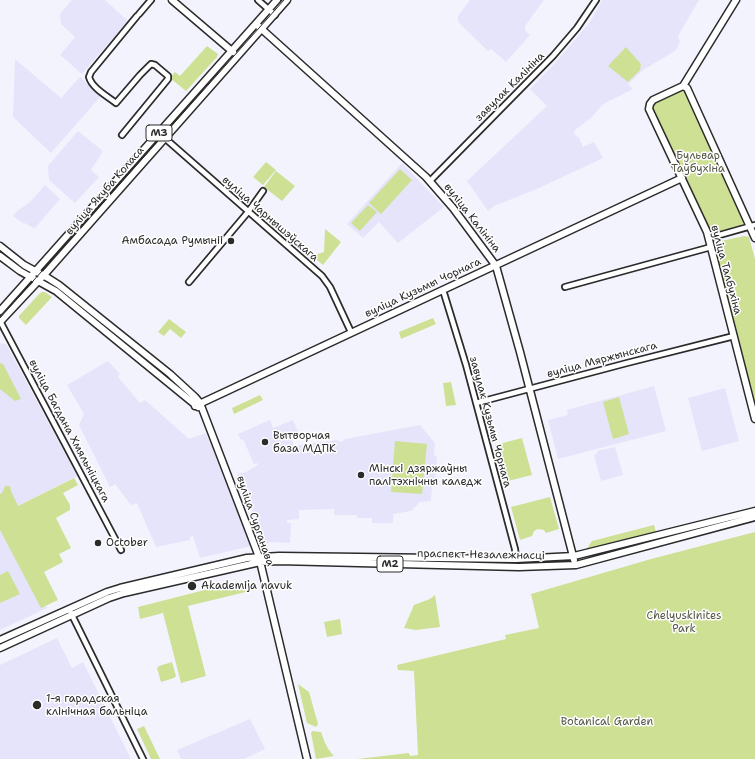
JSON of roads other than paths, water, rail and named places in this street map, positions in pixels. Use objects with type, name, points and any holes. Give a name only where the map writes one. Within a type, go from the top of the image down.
[{"type":"main road","points":[[172,0],[238,56]]},
{"type":"main road","name":"вуліца Якуба Коласа","points":[[0,311],[277,0]]},
{"type":"main road","name":"вуліца Якуба Коласа","points":[[0,321],[44,275],[287,0]]},
{"type":"main road","points":[[736,0],[683,86],[687,88],[690,94],[752,226],[755,238]]},
{"type":"main road","name":"вуліца Калініна","points":[[256,24],[430,181],[453,208],[496,266],[576,565]]},
{"type":"main road","name":"вуліца Талбухіна","points":[[683,86],[653,100],[649,106],[649,109],[709,238],[755,419]]},
{"type":"main road","name":"вуліца Кузьмы Чорнага","points":[[198,404],[682,178]]},
{"type":"main road","name":"вуліца Сурганава","points":[[0,246],[24,265],[44,275],[65,290],[170,374],[195,397],[202,410],[260,560],[307,759]]},
{"type":"main road","points":[[0,256],[31,277],[56,291],[198,404]]},
{"type":"main road","name":"праспект Незалежнасці","points":[[0,648],[109,598],[124,593],[279,556],[516,558],[574,556],[755,511]]},
{"type":"main road","name":"праспект Незалежнасці","points":[[0,640],[107,592],[212,566],[260,560],[519,567],[576,565],[755,517]]},
{"type":"street","points":[[122,135],[168,79],[168,76],[155,65],[151,64],[116,103],[90,81],[89,77],[91,72],[151,0]]},
{"type":"street","points":[[258,0],[275,15]]},
{"type":"street","name":"завулак Калініна","points":[[430,181],[553,56],[577,28],[596,0]]},
{"type":"street","name":"вуліца Чарнышэўскага","points":[[159,133],[322,276],[330,287],[351,332]]},
{"type":"street","points":[[189,282],[263,192]]},
{"type":"street","points":[[709,238],[752,226]]},
{"type":"street","points":[[565,287],[711,247]]},
{"type":"street","name":"завулак Кузьмы Чорнага","points":[[443,290],[476,403],[516,558]]},
{"type":"street","name":"вуліца Багдана Хмяльніцкага","points":[[0,321],[121,550]]},
{"type":"street","name":"вуліца Мяржынскага","points":[[476,403],[627,362],[734,336]]},
{"type":"street","points":[[69,609],[143,759]]},
{"type":"tram line","points":[[0,318],[284,0]]},
{"type":"place","name":"Амбасада Румыніі","points":[[231,241]]},
{"type":"place","name":"Вытворчая база МДПК","points":[[265,442]]},
{"type":"place","name":"Мінскі дзяржаўны палітэхнічны каледж","points":[[361,475]]},
{"type":"place","name":"October","points":[[98,543]]},
{"type":"place","name":"Akademija navuk","points":[[192,586]]},
{"type":"place","name":"1-я гарадская клінічная бальніца","points":[[37,705]]},
{"type":"park label","name":"Бульвар Таўбухіна","points":[[698,162]]},
{"type":"park label","name":"Chelyuskinites Park","points":[[684,622]]},
{"type":"park label","name":"Botanical Garden","points":[[607,722]]}]
